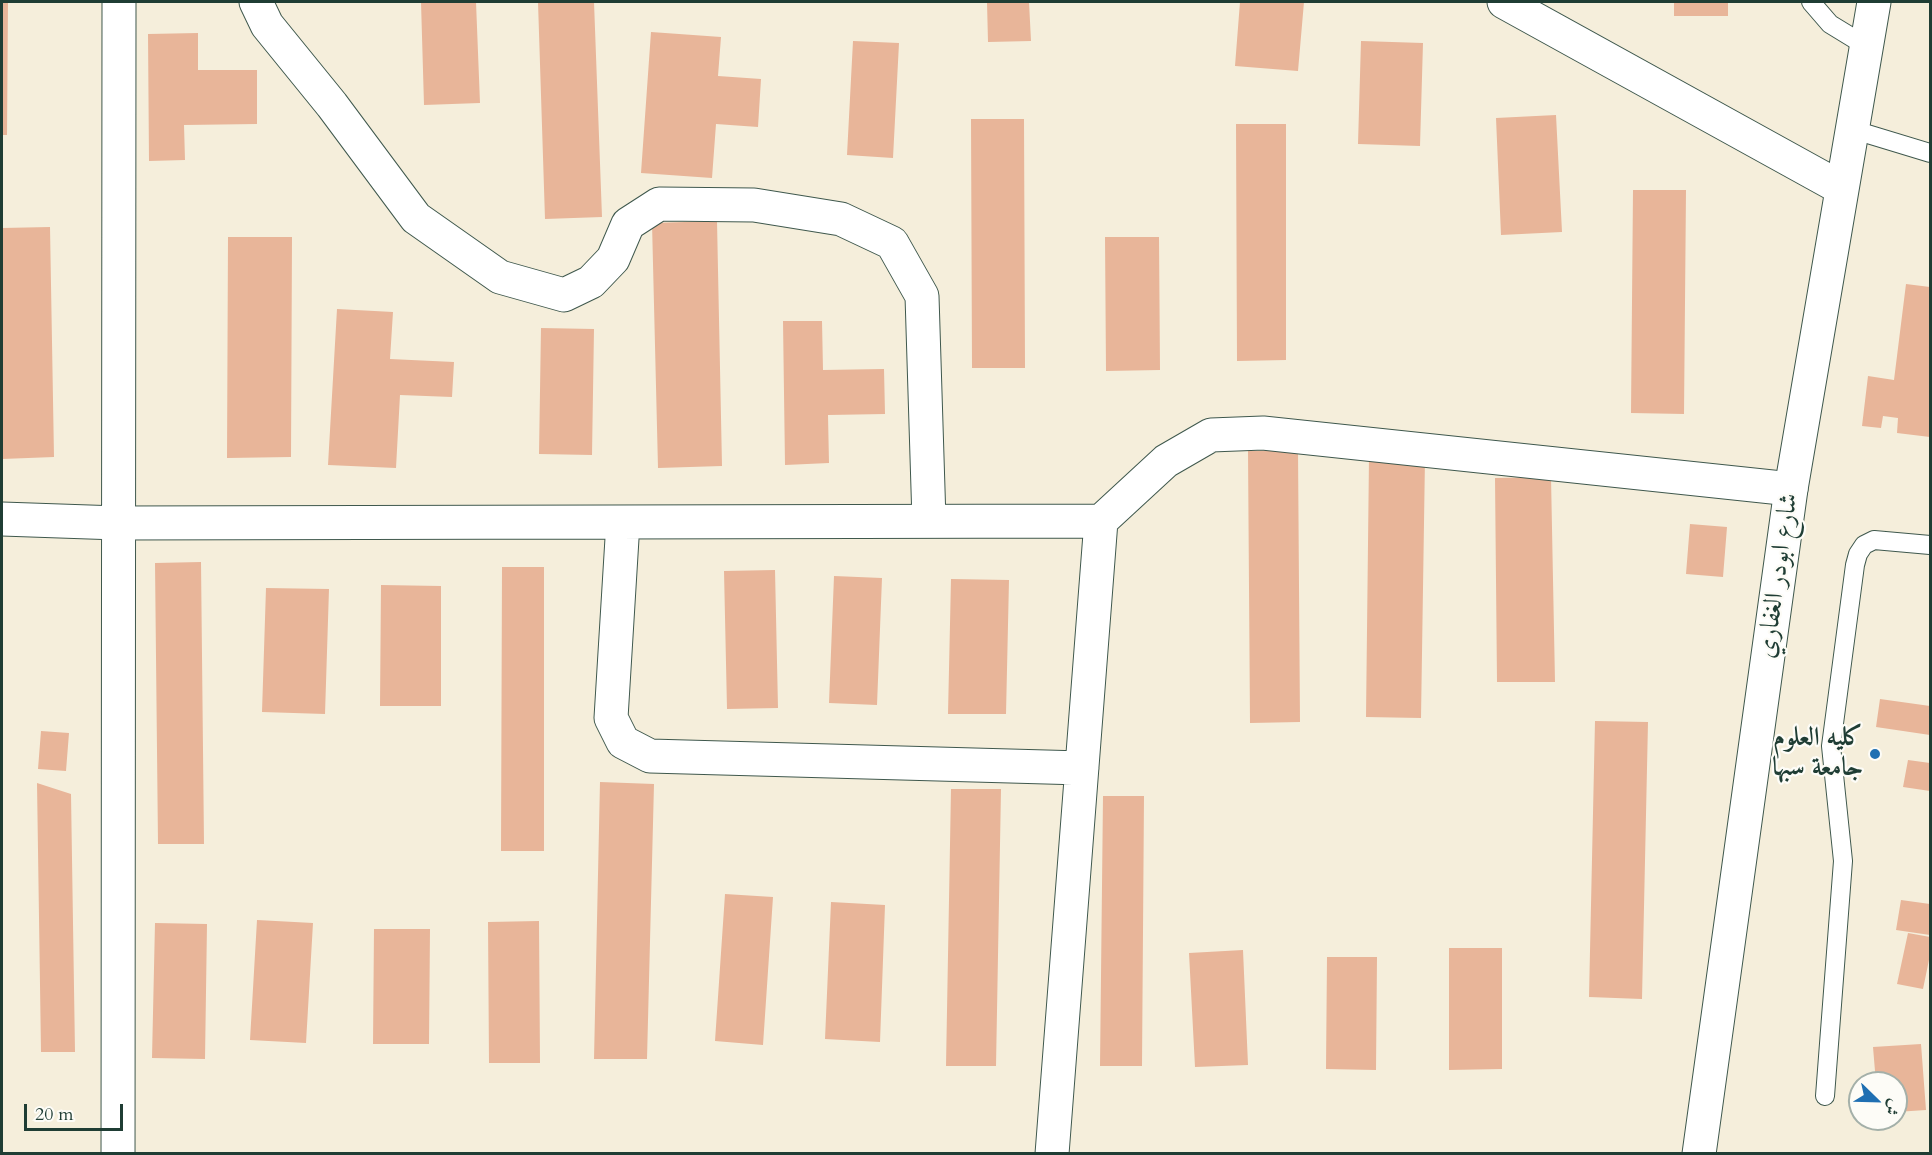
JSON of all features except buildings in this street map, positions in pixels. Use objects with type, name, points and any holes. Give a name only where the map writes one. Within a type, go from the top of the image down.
[{"type":"street","points":[[118,1154],[119,2]]},
{"type":"street","points":[[256,2],[267,25],[332,105],[416,218],[500,277],[564,295],[591,282],[613,259],[628,224],[659,204],[754,205],[841,219],[892,243],[922,296],[929,521]]},
{"type":"street","points":[[1504,2],[1841,188]]},
{"type":"street","name":"شارع ابودر الغفاري","points":[[1699,1154],[1791,489],[1874,2]]},
{"type":"street","points":[[2,519],[118,523],[1101,521],[1166,461],[1211,435],[1263,433],[1791,489]]},
{"type":"street","points":[[1052,1154],[1101,521]]},
{"type":"street","points":[[623,522],[611,718],[623,742],[650,756],[1082,768]]},
{"type":"lane","points":[[1811,2],[1830,24],[1866,46]]},
{"type":"lane","points":[[1851,129],[1930,153]]},
{"type":"lane","points":[[1826,1096],[1843,861],[1831,746],[1858,554],[1864,545],[1874,540],[1930,545]]},
{"type":"place","name":"كليه العلوم جامعة سبها","points":[[1875,754]]}]
